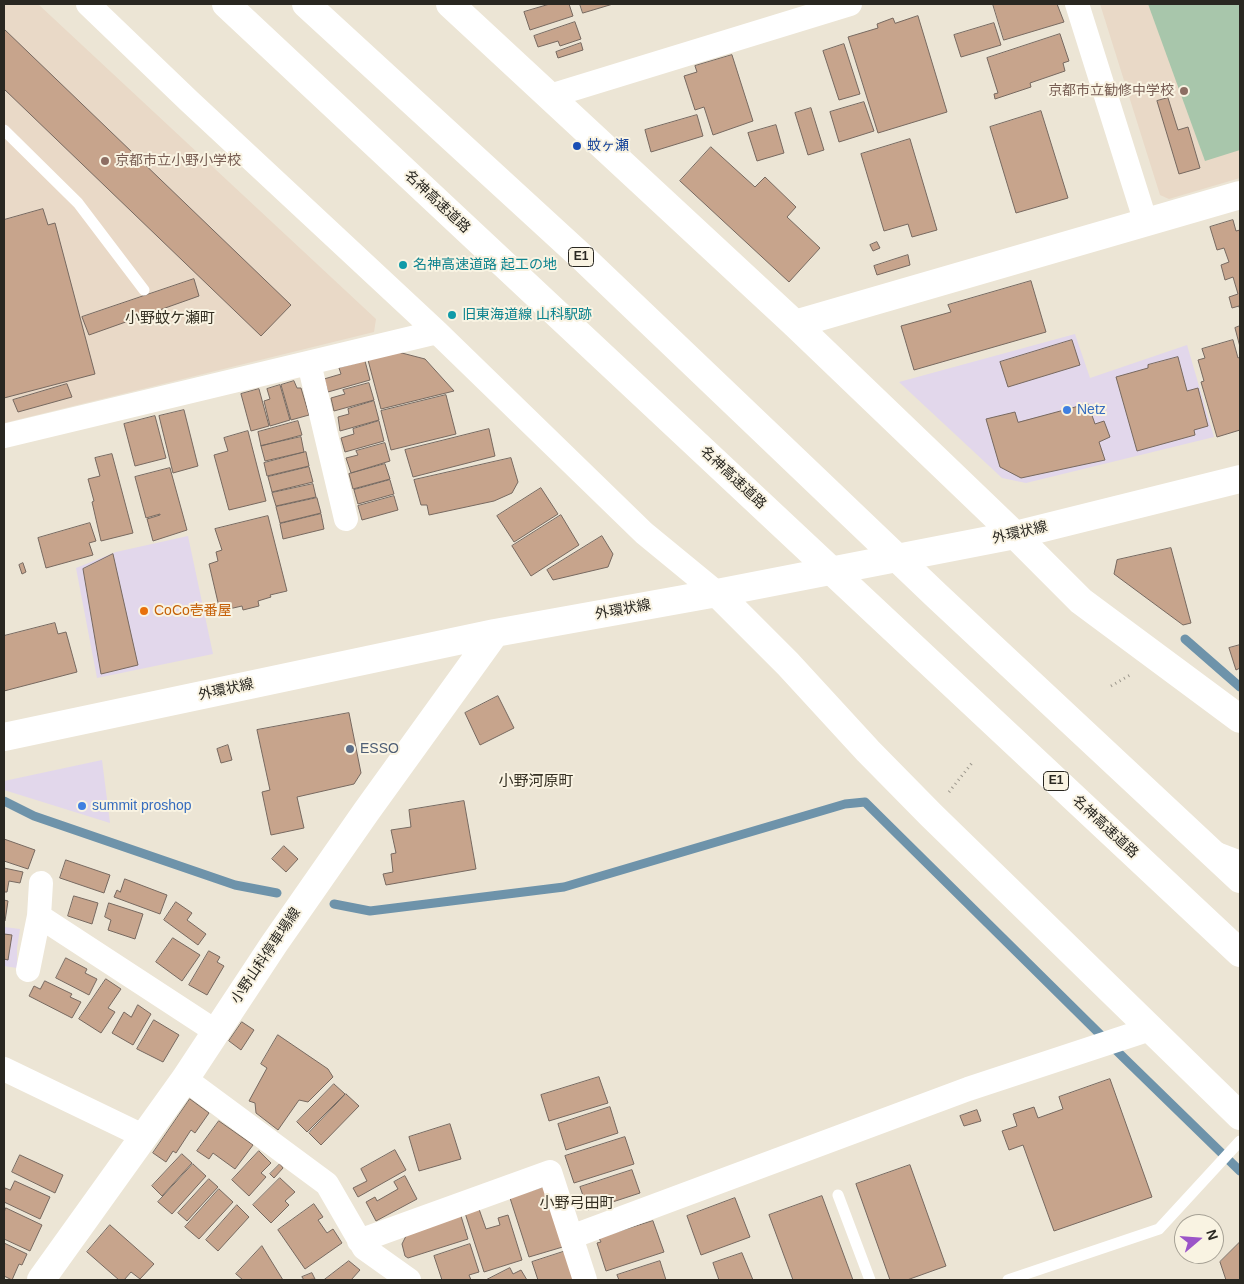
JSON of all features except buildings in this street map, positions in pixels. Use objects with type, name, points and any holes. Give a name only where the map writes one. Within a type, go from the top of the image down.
[{"type":"main road","name":"名神高速道路","points":[[226,4],[1240,953]]},
{"type":"main road","name":"E1","points":[[306,4],[583,258],[937,596],[1240,879]]},
{"type":"main road","points":[[450,4],[795,324],[1081,601],[1240,720]]},
{"type":"main road","points":[[795,324],[1240,195]]},
{"type":"main road","name":"外環状線","points":[[4,737],[495,634],[1015,535],[1240,479]]},
{"type":"main road","points":[[717,593],[788,664],[868,751],[1016,899],[1240,1116]]},
{"type":"main road","name":"小野山科停車場線","points":[[40,1280],[185,1079],[215,1031],[366,812],[495,634]]},
{"type":"street","points":[[88,4],[189,101],[437,332],[644,534],[717,593]]},
{"type":"street","points":[[550,96],[850,4]]},
{"type":"street","points":[[1077,4],[1146,223]]},
{"type":"street","points":[[4,436],[437,332]]},
{"type":"street","points":[[309,362],[346,519]]},
{"type":"street","points":[[28,970],[39,916],[40,883]]},
{"type":"street","points":[[39,916],[215,1031]]},
{"type":"street","points":[[571,1237],[968,1089],[1150,1029]]},
{"type":"street","points":[[4,1069],[143,1136]]},
{"type":"street","points":[[185,1079],[327,1184],[364,1248],[409,1280]]},
{"type":"street","points":[[359,1241],[550,1172],[585,1280]]},
{"type":"lane","points":[[4,130],[78,203],[144,290]]},
{"type":"lane","points":[[1199,840],[1240,856]]},
{"type":"lane","points":[[1008,1280],[1159,1229],[1237,1145]]},
{"type":"lane","points":[[838,1195],[870,1280]]},
{"type":"path","points":[[949,792],[972,763]]},
{"type":"shaded area","name":"京都市立小野小学校","points":[[4,4],[38,4],[376,319],[374,332],[4,423]]},
{"type":"shaded area","name":"京都市立勧修中学校","points":[[1100,4],[1240,4],[1240,178],[1169,199],[1160,195]]},
{"type":"shaded area","name":"Netz","points":[[1075,334],[1090,378],[1187,345],[1214,437],[1026,483],[1002,478],[899,382]]},
{"type":"shaded area","name":"CoCo壱番屋","points":[[188,536],[213,654],[97,678],[76,568],[116,552]]},
{"type":"shaded area","name":"summit proshop","points":[[102,760],[110,823],[4,790],[4,781]]},
{"type":"shaded area","points":[[4,927],[20,929],[17,948],[17,968],[4,966]]},
{"type":"green space","points":[[1148,4],[1240,4],[1240,150],[1205,161]]},
{"type":"waterway","points":[[1185,639],[1240,687]]},
{"type":"waterway","points":[[4,801],[34,816],[235,885],[277,893]]},
{"type":"waterway","points":[[334,904],[370,911],[564,887],[845,804],[865,802],[1240,1171]]},
{"type":"place","name":"京都市立勧修中学校","points":[[1184,91]]},
{"type":"place","name":"蚊ヶ瀬","points":[[577,146]]},
{"type":"place","name":"京都市立小野小学校","points":[[105,161]]},
{"type":"place","name":"名神高速道路 起工の地","points":[[403,265]]},
{"type":"place","name":"旧東海道線 山科駅跡","points":[[452,315]]},
{"type":"place","name":"Netz","points":[[1067,410]]},
{"type":"place","name":"CoCo壱番屋","points":[[144,611]]},
{"type":"place","name":"ESSO","points":[[350,749]]},
{"type":"place","name":"summit proshop","points":[[82,806]]},
{"type":"district","name":"小野蚊ケ瀬町","points":[[170,319]]},
{"type":"district","name":"小野河原町","points":[[536,782]]},
{"type":"district","name":"小野弓田町","points":[[577,1204]]}]
